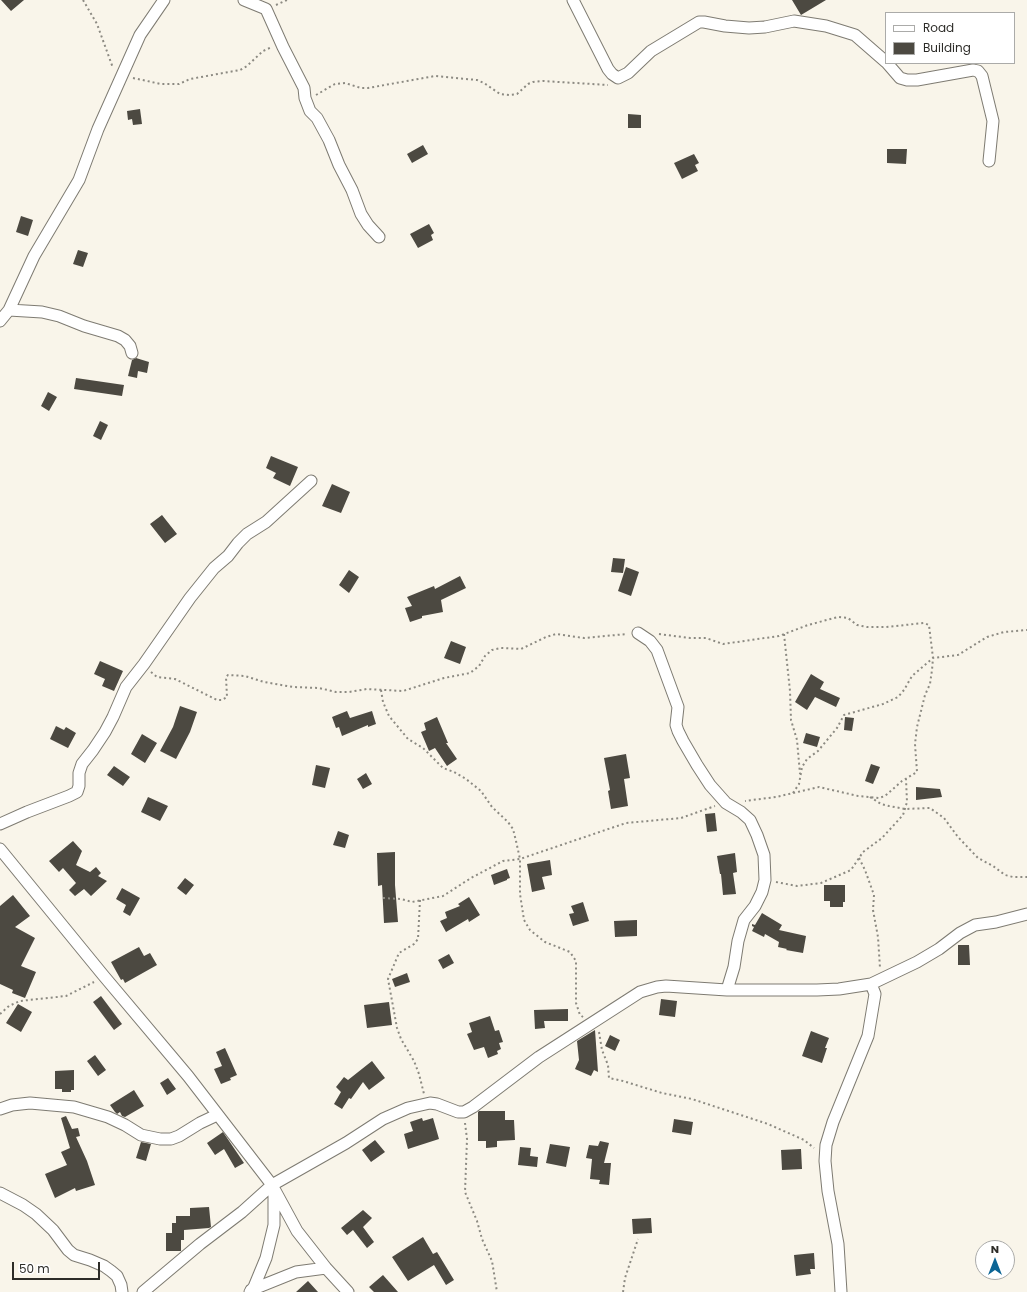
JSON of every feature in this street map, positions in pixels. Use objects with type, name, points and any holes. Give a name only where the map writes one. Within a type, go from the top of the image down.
[{"type":"street","points":[[0,321],[9,310],[34,256],[79,180],[89,152],[140,35],[164,0]]},
{"type":"street","points":[[244,0],[266,9],[304,88],[305,98],[310,111],[317,118],[329,140],[339,165],[352,190],[361,214],[368,225],[379,237]]},
{"type":"street","points":[[573,0],[608,69],[618,78],[628,73],[651,51],[699,22],[749,28],[765,27],[794,21],[826,26],[855,35],[885,62]]},
{"type":"street","points":[[887,64],[900,78],[907,80],[917,80],[973,70],[978,71],[982,76],[993,121],[989,161]]},
{"type":"street","points":[[9,310],[42,312],[59,316],[84,326],[118,336],[130,346],[132,353]]},
{"type":"street","points":[[0,824],[77,792],[79,786],[79,773],[82,764],[93,750],[113,717],[126,686],[144,664],[190,598],[214,568],[228,556],[247,534],[266,522],[311,481]]},
{"type":"street","points":[[638,633],[650,641],[657,650],[678,707],[676,725],[680,736],[710,785],[726,803],[741,812],[750,820],[764,856],[765,880],[762,892],[755,906],[744,920],[738,941],[734,967],[727,990]]},
{"type":"street","points":[[0,849],[188,1076],[273,1187],[297,1231],[326,1268],[348,1292]]},
{"type":"street","points":[[143,1292],[200,1244],[273,1187],[383,1119],[408,1108],[424,1104],[437,1104],[453,1111],[464,1112],[473,1107],[539,1057],[620,1007],[640,992],[657,987],[727,990],[817,990],[839,989],[876,982],[917,962],[939,949],[960,933],[975,925],[996,922],[1027,914]]},
{"type":"street","points":[[841,1292],[838,1244],[828,1191],[825,1161],[826,1145],[833,1122],[868,1036],[876,982]]},
{"type":"street","points":[[0,1109],[12,1105],[30,1103],[74,1108],[108,1117],[141,1135],[160,1139],[171,1139],[179,1136],[200,1123],[217,1115]]},
{"type":"street","points":[[251,1291],[266,1258],[274,1225],[273,1187]]},
{"type":"street","points":[[0,1193],[23,1205],[36,1214],[53,1230],[68,1250],[74,1255],[104,1266],[111,1271],[117,1276],[122,1292]]},
{"type":"street","points":[[251,1291],[296,1272],[326,1268]]},
{"type":"path","points":[[84,0],[97,24],[118,86]]},
{"type":"path","points":[[123,75],[161,84],[179,84],[196,78],[240,70],[269,48],[275,46],[283,47]]},
{"type":"path","points":[[305,98],[312,97],[335,84],[345,83],[361,88],[368,88],[435,76],[477,80],[500,94],[510,96],[516,94],[528,84],[533,82],[543,81],[611,85],[618,78]]},
{"type":"path","points":[[792,793],[799,784],[802,767],[807,759],[818,752],[837,728],[844,715],[883,704],[898,697],[912,676],[933,658],[958,655],[987,637],[1004,632],[1027,630]]},
{"type":"path","points":[[784,634],[790,691],[791,720],[797,740],[800,777]]},
{"type":"path","points":[[382,898],[401,899],[412,902],[443,896],[471,878],[503,861],[520,859],[626,824],[681,818],[726,803],[792,793],[819,787],[858,796],[885,796],[917,772],[915,744],[917,726],[925,695],[930,684],[933,658]]},
{"type":"path","points":[[144,664],[156,677],[175,679],[217,700],[222,700],[227,697],[226,677],[228,675],[245,676],[264,682],[294,687],[319,688],[336,692],[349,692],[367,689],[381,690],[383,702],[389,716],[408,739],[423,748],[443,768],[466,779],[487,798],[492,807],[508,822],[513,829],[520,859],[520,894],[524,920],[530,930],[545,942],[570,952],[576,961],[576,1003],[580,1015],[592,1023],[600,1034],[602,1050],[608,1065],[609,1078],[692,1100],[768,1124],[804,1140],[813,1146],[825,1161]]},
{"type":"path","points":[[765,880],[798,886],[821,883],[851,870],[863,852],[882,838],[903,815],[907,802],[906,779]]},
{"type":"path","points":[[870,797],[881,804],[905,809],[930,808],[935,810],[944,818],[958,837],[978,858],[997,868],[1005,875],[1013,877],[1027,877]]},
{"type":"path","points":[[859,858],[874,895],[873,910],[878,937],[876,982]]},
{"type":"path","points":[[420,900],[418,939],[414,944],[399,953],[388,979],[397,1028],[419,1074],[424,1091],[424,1104]]},
{"type":"path","points":[[0,1014],[9,1006],[20,1001],[66,996],[87,986],[103,975]]},
{"type":"path","points":[[464,1112],[467,1140],[465,1192],[477,1221],[482,1239],[492,1261],[498,1292]]},
{"type":"path","points":[[623,1292],[625,1278],[638,1239]]},
{"type":"building","points":[[1,0],[24,0],[11,11]]},
{"type":"building","points":[[792,0],[826,0],[801,15]]},
{"type":"building","points":[[140,109],[142,124],[133,125],[132,119],[128,120],[127,111]]},
{"type":"building","points":[[628,114],[641,115],[641,128],[628,128]]},
{"type":"building","points":[[423,145],[428,154],[412,163],[407,154]]},
{"type":"building","points":[[887,149],[907,149],[906,164],[887,163]]},
{"type":"building","points":[[694,154],[699,163],[695,165],[698,171],[682,179],[674,163]]},
{"type":"building","points":[[21,216],[33,220],[28,236],[16,232]]},
{"type":"building","points":[[429,224],[434,233],[431,235],[433,240],[418,248],[410,234]]},
{"type":"building","points":[[78,250],[88,253],[83,267],[73,264]]},
{"type":"building","points":[[136,358],[149,362],[147,373],[138,371],[137,378],[128,376],[132,360]]},
{"type":"building","points":[[76,378],[124,385],[122,396],[74,389]]},
{"type":"building","points":[[48,392],[57,397],[49,411],[41,406]]},
{"type":"building","points":[[100,421],[108,425],[101,440],[93,436]]},
{"type":"building","points":[[271,456],[298,467],[290,486],[273,478],[276,473],[266,468]]},
{"type":"building","points":[[332,484],[350,492],[341,513],[322,506]]},
{"type":"building","points":[[162,515],[177,534],[165,543],[150,524]]},
{"type":"building","points":[[613,558],[625,559],[623,573],[611,572]]},
{"type":"building","points":[[626,567],[639,572],[631,596],[618,591]]},
{"type":"building","points":[[349,570],[359,577],[349,593],[339,585]]},
{"type":"building","points":[[460,576],[466,588],[441,600],[443,612],[422,616],[422,618],[410,622],[405,608],[412,606],[407,597],[434,586],[435,589]]},
{"type":"building","points":[[451,641],[466,647],[460,664],[444,658]]},
{"type":"building","points":[[100,661],[123,671],[114,691],[102,686],[105,679],[94,674]]},
{"type":"building","points":[[811,674],[824,682],[820,689],[840,698],[836,707],[815,697],[807,710],[795,702]]},
{"type":"building","points":[[180,706],[197,712],[190,732],[176,759],[160,751],[173,727]]},
{"type":"building","points":[[347,711],[350,718],[372,711],[376,724],[368,727],[368,725],[342,736],[339,727],[336,728],[332,717]]},
{"type":"building","points":[[437,717],[448,743],[446,743],[457,759],[447,766],[435,748],[429,751],[421,732],[426,730],[424,723]]},
{"type":"building","points":[[845,717],[854,718],[852,731],[844,730]]},
{"type":"building","points":[[56,726],[64,730],[66,727],[76,733],[68,748],[50,739]]},
{"type":"building","points":[[806,733],[820,737],[817,747],[803,743]]},
{"type":"building","points":[[142,734],[157,743],[145,763],[131,754]]},
{"type":"building","points":[[626,754],[630,778],[624,779],[628,806],[611,809],[608,791],[610,790],[604,758]]},
{"type":"building","points":[[871,764],[880,767],[873,784],[865,781]]},
{"type":"building","points":[[316,765],[330,768],[325,788],[312,785]]},
{"type":"building","points":[[114,766],[130,777],[123,786],[107,775]]},
{"type":"building","points":[[366,773],[372,784],[363,789],[357,779]]},
{"type":"building","points":[[916,787],[940,789],[942,797],[916,800]]},
{"type":"building","points":[[148,797],[168,806],[160,821],[141,812]]},
{"type":"building","points":[[715,813],[717,831],[707,832],[705,814]]},
{"type":"building","points":[[338,831],[349,835],[345,848],[333,845]]},
{"type":"building","points":[[73,841],[82,851],[76,865],[90,872],[96,867],[101,873],[98,876],[107,881],[91,896],[84,889],[75,896],[69,890],[76,883],[63,868],[59,872],[49,861]]},
{"type":"building","points":[[395,852],[395,885],[398,922],[384,923],[382,885],[378,886],[377,853]]},
{"type":"building","points":[[735,853],[737,872],[733,873],[736,894],[723,895],[721,874],[717,856]]},
{"type":"building","points":[[550,860],[552,875],[542,877],[545,889],[532,892],[527,864]]},
{"type":"building","points":[[507,869],[510,878],[494,885],[491,875]]},
{"type":"building","points":[[185,878],[194,885],[186,895],[177,888]]},
{"type":"building","points":[[824,885],[845,885],[845,902],[843,902],[843,907],[830,907],[830,901],[824,901]]},
{"type":"building","points":[[122,888],[140,898],[130,916],[123,912],[126,905],[116,899]]},
{"type":"building","points":[[13,895],[30,916],[15,927],[35,938],[21,966],[36,972],[25,998],[12,993],[13,990],[0,984],[0,906]]},
{"type":"building","points":[[469,897],[480,915],[469,922],[468,919],[446,932],[440,921],[447,918],[445,912],[460,906],[458,904]]},
{"type":"building","points":[[583,902],[589,921],[573,926],[569,914],[574,913],[571,906]]},
{"type":"building","points":[[762,913],[782,925],[779,930],[806,936],[803,953],[778,947],[779,942],[765,934],[764,937],[752,931],[754,927],[752,924],[755,925]]},
{"type":"building","points":[[637,920],[637,936],[615,937],[614,921]]},
{"type":"building","points":[[958,945],[969,945],[970,965],[958,965]]},
{"type":"building","points":[[139,947],[144,956],[150,953],[157,965],[125,983],[123,979],[121,980],[111,962]]},
{"type":"building","points":[[449,954],[454,963],[443,969],[438,960]]},
{"type":"building","points":[[407,973],[410,982],[395,987],[392,979]]},
{"type":"building","points":[[101,996],[122,1024],[114,1030],[93,1002]]},
{"type":"building","points":[[661,999],[677,1001],[675,1017],[659,1015]]},
{"type":"building","points":[[389,1002],[392,1025],[367,1028],[364,1005]]},
{"type":"building","points":[[18,1004],[32,1012],[21,1032],[6,1023]]},
{"type":"building","points":[[568,1009],[568,1021],[544,1021],[545,1028],[535,1029],[534,1010]]},
{"type":"building","points":[[490,1016],[495,1031],[499,1030],[503,1042],[499,1043],[501,1049],[497,1051],[498,1054],[488,1058],[484,1047],[474,1050],[467,1034],[472,1032],[469,1023]]},
{"type":"building","points":[[595,1030],[598,1072],[594,1070],[591,1076],[575,1069],[579,1060],[577,1041]]},
{"type":"building","points":[[811,1031],[829,1038],[822,1063],[802,1056]]},
{"type":"building","points":[[610,1035],[620,1040],[615,1051],[605,1046]]},
{"type":"building","points":[[225,1048],[237,1075],[230,1078],[231,1080],[221,1084],[214,1069],[222,1066],[216,1052]]},
{"type":"building","points":[[95,1055],[106,1070],[98,1076],[87,1061]]},
{"type":"building","points":[[372,1061],[385,1078],[369,1090],[363,1082],[351,1099],[349,1098],[342,1109],[334,1104],[341,1092],[336,1087],[344,1077],[348,1080]]},
{"type":"building","points":[[74,1070],[74,1090],[71,1090],[71,1092],[62,1092],[62,1089],[55,1089],[55,1071]]},
{"type":"building","points":[[168,1078],[176,1089],[167,1095],[160,1083]]},
{"type":"building","points":[[134,1090],[144,1106],[125,1117],[122,1116],[120,1112],[117,1114],[110,1105]]},
{"type":"building","points":[[479,1111],[505,1111],[505,1120],[514,1120],[515,1140],[497,1141],[497,1147],[486,1148],[486,1141],[478,1141]]},
{"type":"building","points":[[66,1116],[72,1129],[78,1128],[80,1136],[76,1137],[87,1161],[95,1185],[76,1191],[75,1188],[55,1198],[45,1174],[67,1165],[61,1152],[70,1148],[61,1118]]},
{"type":"building","points":[[422,1118],[423,1121],[433,1118],[439,1139],[408,1149],[404,1134],[413,1131],[410,1122]]},
{"type":"building","points":[[674,1119],[693,1122],[691,1135],[672,1132]]},
{"type":"building","points":[[223,1132],[244,1163],[235,1168],[224,1149],[215,1155],[207,1143]]},
{"type":"building","points":[[375,1140],[385,1152],[371,1162],[362,1150]]},
{"type":"building","points":[[600,1141],[609,1143],[604,1163],[611,1163],[609,1185],[599,1184],[600,1180],[590,1179],[592,1159],[586,1158],[589,1145],[598,1146]]},
{"type":"building","points":[[141,1142],[151,1144],[146,1161],[136,1158]]},
{"type":"building","points":[[550,1144],[570,1147],[566,1167],[546,1163]]},
{"type":"building","points":[[520,1147],[531,1148],[530,1156],[538,1157],[537,1167],[518,1165]]},
{"type":"building","points":[[801,1149],[802,1169],[782,1170],[781,1150]]},
{"type":"building","points":[[209,1207],[211,1227],[184,1230],[184,1240],[181,1240],[181,1251],[166,1251],[166,1233],[172,1233],[172,1223],[176,1223],[176,1216],[190,1216],[190,1208]]},
{"type":"building","points":[[363,1210],[372,1218],[363,1227],[374,1242],[367,1248],[353,1230],[347,1235],[341,1228]]},
{"type":"building","points":[[651,1218],[652,1233],[633,1234],[632,1219]]},
{"type":"building","points":[[423,1237],[433,1254],[437,1252],[454,1280],[446,1285],[434,1265],[408,1281],[392,1257]]},
{"type":"building","points":[[814,1253],[815,1269],[810,1269],[811,1274],[796,1276],[794,1255]]},
{"type":"building","points":[[383,1275],[398,1292],[374,1292],[369,1287]]},
{"type":"building","points":[[308,1281],[318,1292],[296,1292]]}]
